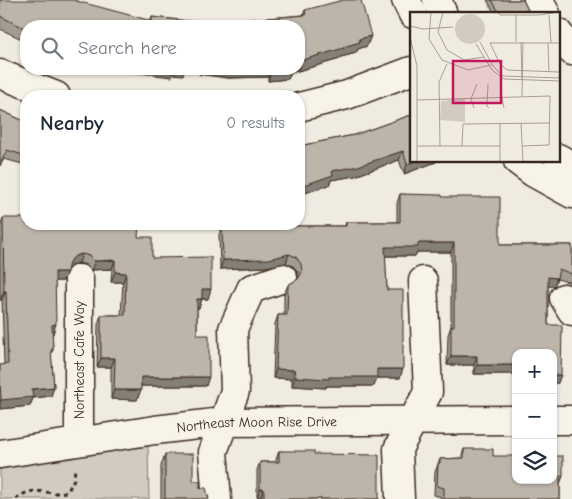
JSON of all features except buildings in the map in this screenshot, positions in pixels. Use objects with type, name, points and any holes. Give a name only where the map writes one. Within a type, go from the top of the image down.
[{"type":"street","points":[[406,0],[412,12]]},
{"type":"street","points":[[437,0],[443,12]]},
{"type":"street","points":[[538,0],[545,12]]},
{"type":"street","points":[[560,36],[572,51]]},
{"type":"street","points":[[305,106],[347,95],[410,71]]},
{"type":"street","points":[[0,74],[41,90]]},
{"type":"street","points":[[560,159],[572,166]]},
{"type":"street","points":[[519,162],[534,173],[572,194]]},
{"type":"street","points":[[217,499],[213,452],[235,391],[233,329],[251,289],[283,278]]},
{"type":"street","name":"Northeast Cafe Way","points":[[77,454],[78,279]]},
{"type":"street","points":[[400,499],[398,449],[411,421],[428,392],[422,281]]},
{"type":"street","name":"Northeast Moon Rise Drive","points":[[0,454],[77,454],[155,430],[223,422],[512,420]]},
{"type":"street","points":[[557,420],[572,420]]},
{"type":"path","points":[[16,499],[30,491],[37,490],[56,493],[68,491],[74,479],[77,454]]},
{"type":"shaded area","points":[[148,443],[149,499],[0,499],[0,469]]}]
